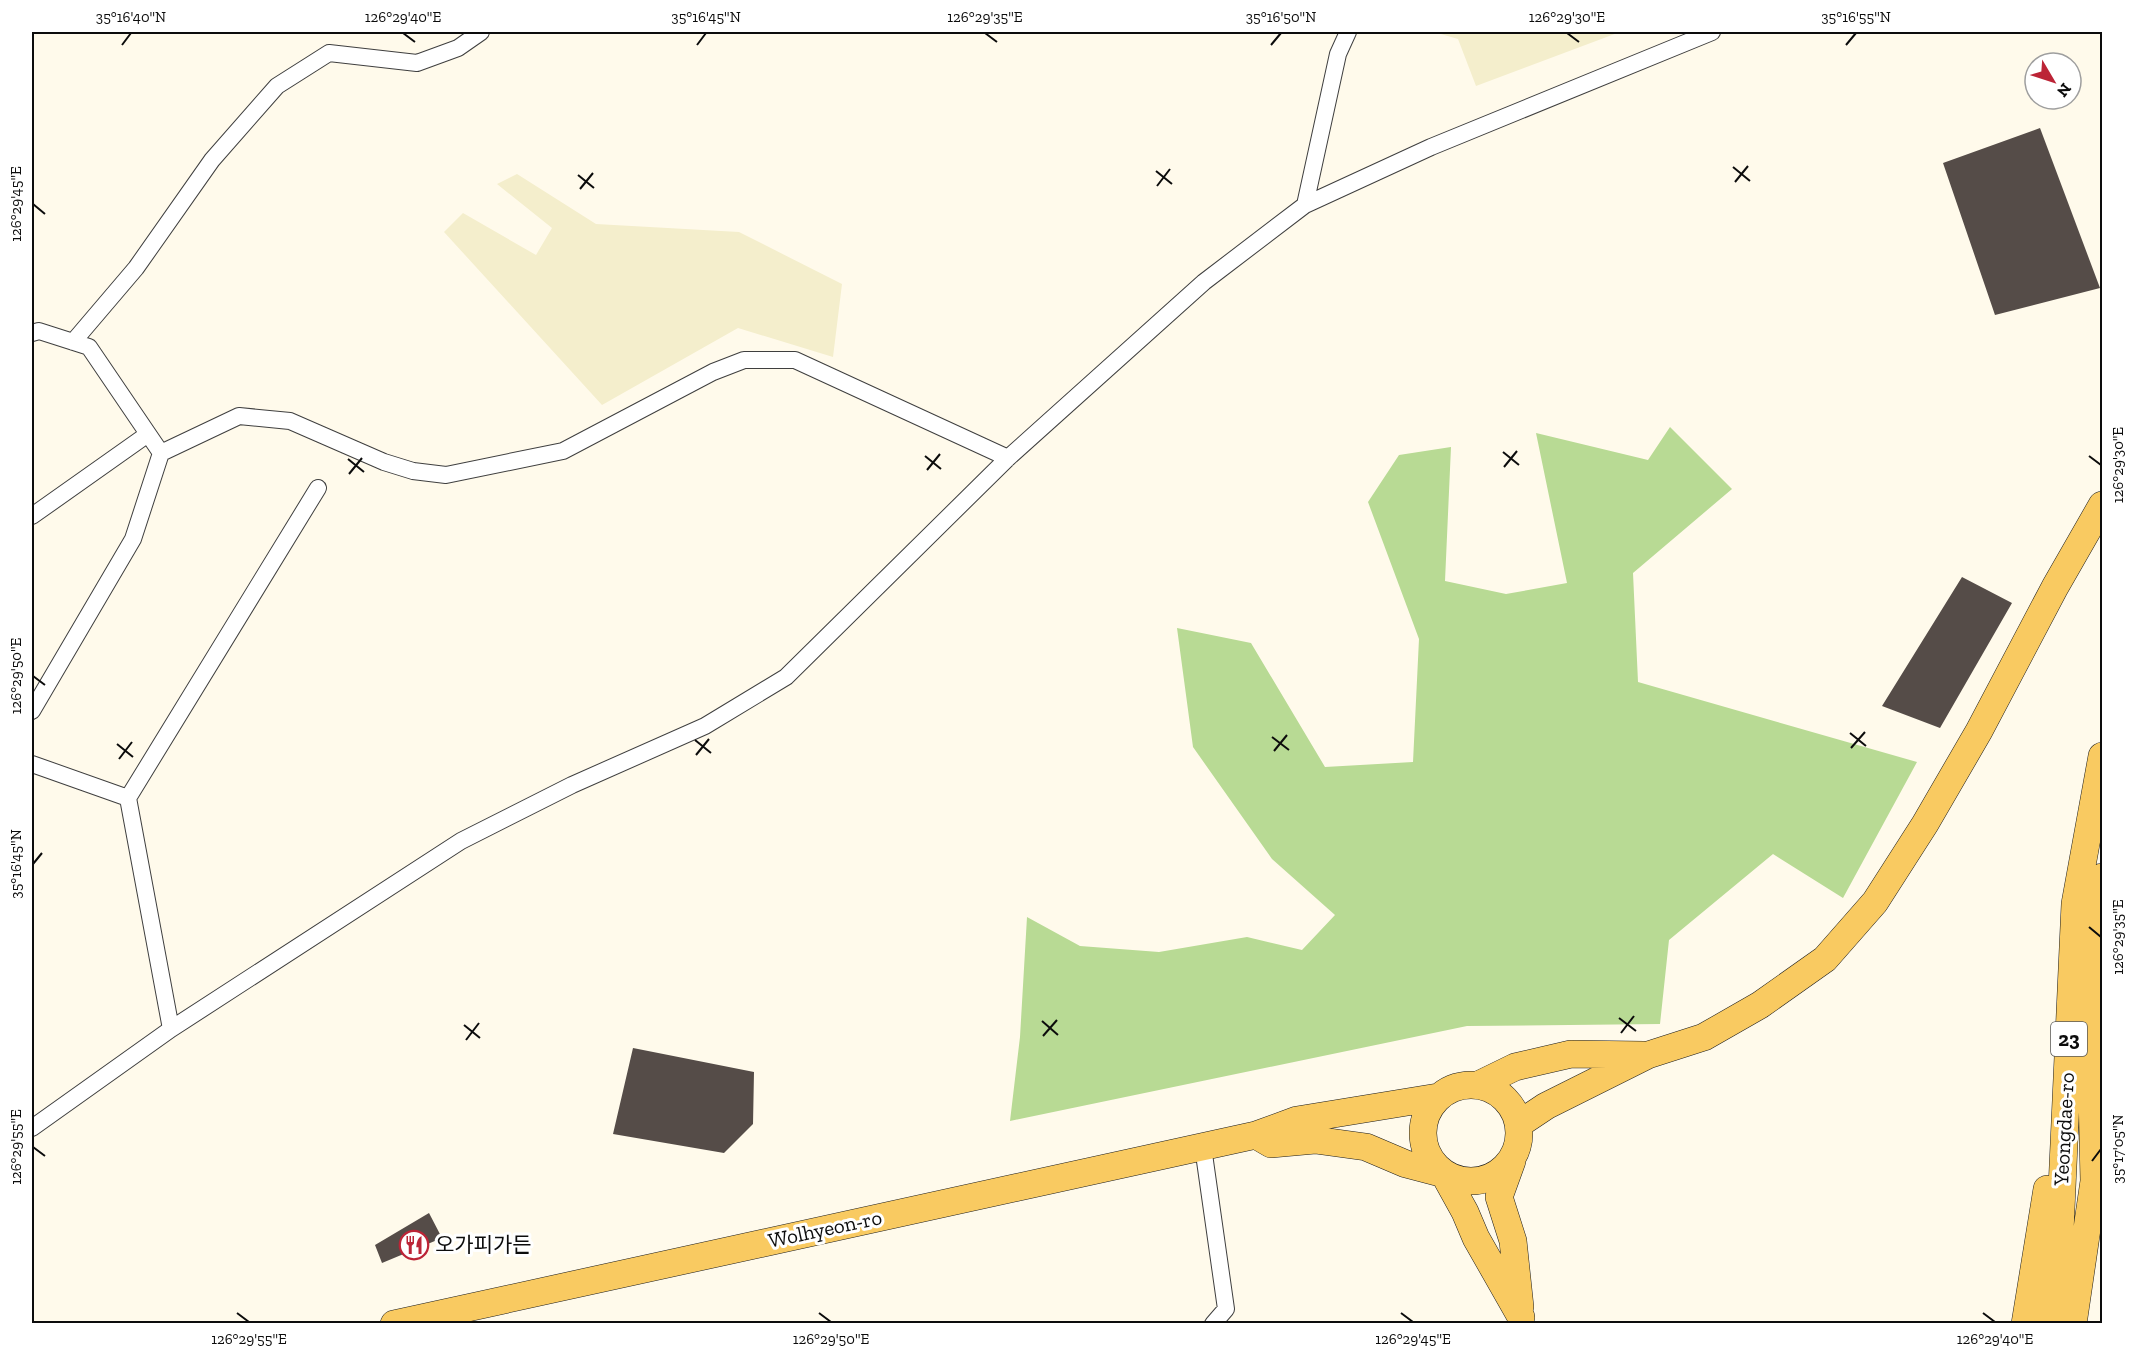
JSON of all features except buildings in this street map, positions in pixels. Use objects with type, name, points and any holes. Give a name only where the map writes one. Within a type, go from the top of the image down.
[{"type":"main road","points":[[1519,1124],[1546,1106],[1648,1055],[1704,1037],[1760,1005],[1825,959],[1875,902],[1925,824],[2055,587],[2103,505]]},
{"type":"main road","name":"Yeongdae-ro","points":[[2073,1323],[2094,1181],[2079,1057],[2075,904],[2103,756]]},
{"type":"main road","name":"Yeongdae-ro","points":[[2049,1323],[2058,1275],[2079,1057],[2090,1004],[2103,878]]},
{"type":"main road","points":[[1478,1085],[1515,1067],[1571,1054],[1648,1055]]},
{"type":"main road","points":[[2079,1057],[2103,1110]]},
{"type":"main road","points":[[2025,1323],[2079,1057]]},
{"type":"main road","points":[[1464,1085],[1478,1085],[1492,1089],[1504,1097],[1514,1109],[1519,1124],[1519,1139],[1515,1154],[1499,1197],[1513,1241],[1521,1317],[1476,1238],[1444,1174],[1433,1164],[1426,1152],[1423,1137],[1424,1123],[1429,1109],[1438,1097],[1450,1089],[1464,1085]]},
{"type":"main road","name":"Wolhyeon-ro","points":[[394,1323],[1203,1147],[1256,1135],[1297,1120],[1438,1097]]},
{"type":"main road","points":[[1256,1135],[1271,1144],[1315,1140],[1366,1147],[1406,1164],[1444,1174],[1460,1181],[1476,1182],[1492,1177],[1505,1167],[1515,1154]]},
{"type":"street","points":[[73,342],[136,268],[212,160],[278,86],[329,53],[417,63],[458,48],[481,32]]},
{"type":"street","points":[[1305,205],[1338,54],[1348,32]]},
{"type":"street","points":[[32,1128],[171,1029],[461,841],[572,785],[705,726],[786,677],[1008,459],[1204,282],[1305,205],[1431,147],[1712,32]]},
{"type":"street","points":[[32,333],[39,331],[89,347],[161,453]]},
{"type":"street","points":[[32,711],[133,539],[161,453],[239,416],[290,421],[384,462],[413,471],[446,475],[563,451],[713,372],[744,360],[795,360],[1008,459]]},
{"type":"street","points":[[32,516],[148,434]]},
{"type":"street","points":[[171,1029],[128,798],[318,488]]},
{"type":"street","points":[[32,764],[128,798]]},
{"type":"street","points":[[1203,1147],[1226,1309],[1213,1323]]},
{"type":"shaded area","points":[[1434,32],[1620,32],[1476,86],[1458,39]]},
{"type":"shaded area","points":[[517,174],[596,224],[739,232],[842,284],[833,357],[738,328],[602,405],[444,232],[463,213],[536,255],[552,228],[497,184]]},
{"type":"green space","points":[[1670,427],[1732,489],[1633,573],[1638,682],[1917,762],[1843,898],[1773,854],[1669,940],[1660,1024],[1467,1026],[1010,1121],[1020,1037],[1027,917],[1080,946],[1159,952],[1247,937],[1302,950],[1335,915],[1272,859],[1193,747],[1177,628],[1251,643],[1325,767],[1413,762],[1419,639],[1368,502],[1399,455],[1451,447],[1445,581],[1506,594],[1567,583],[1536,433],[1648,460]]},
{"type":"place","name":"오가피가든","points":[[414,1245]]}]
